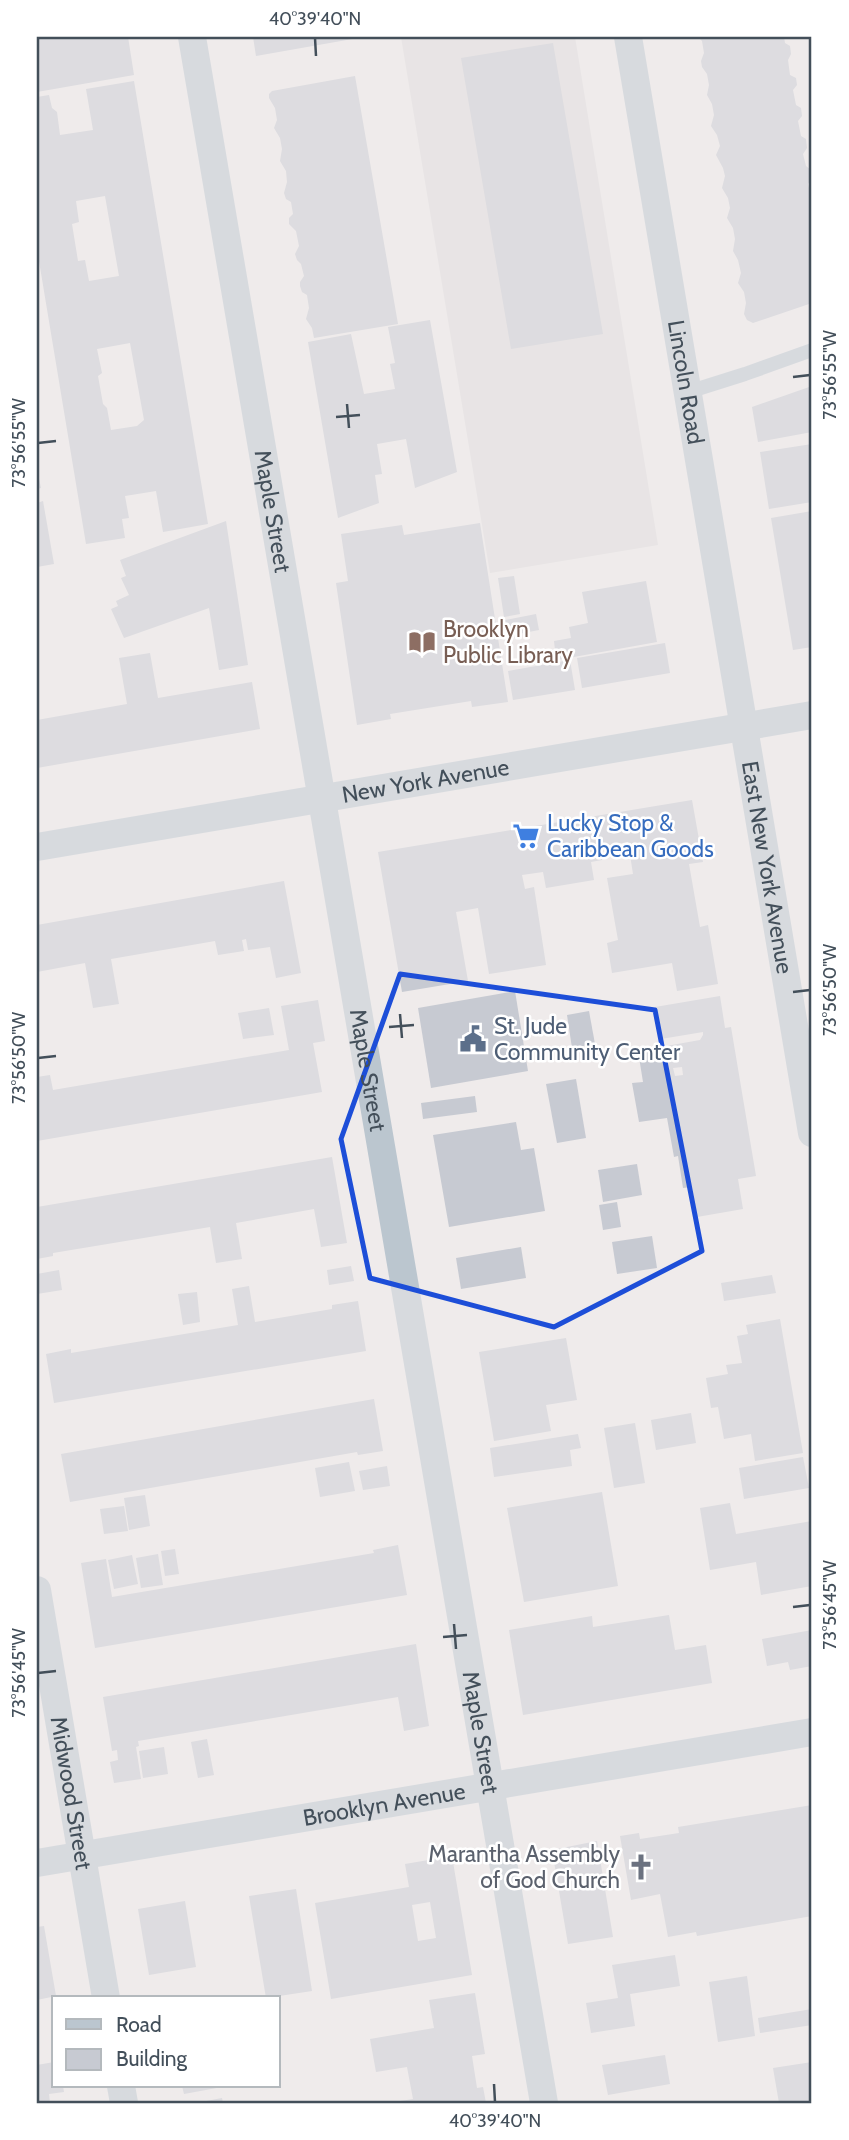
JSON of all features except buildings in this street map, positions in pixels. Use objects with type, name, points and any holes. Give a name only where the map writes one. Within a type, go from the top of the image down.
[{"type":"street","name":"Maple Street","points":[[192,37],[544,2103]]},
{"type":"street","name":"Lincoln Road","points":[[628,37],[744,726]]},
{"type":"street","name":"New York Avenue","points":[[37,847],[812,715]]},
{"type":"street","name":"East New York Avenue","points":[[744,726],[812,1133]]},
{"type":"street","name":"Midwood Street","points":[[37,1590],[106,1996]]},
{"type":"street","name":"Brooklyn Avenue","points":[[37,1863],[812,1732]]},
{"type":"lane","points":[[688,392],[812,350]]},
{"type":"highlighted area","points":[[400,974],[655,1010],[702,1251],[554,1327],[370,1278],[341,1139]]},
{"type":"shaded area","points":[[401,37],[575,37],[658,545],[490,573]]},
{"type":"place","name":"Brooklyn Public Library","points":[[422,642]]},
{"type":"place","name":"Lucky Stop & Caribbean Goods","points":[[526,836]]},
{"type":"place","name":"St. Jude Community Center","points":[[473,1039]]},
{"type":"place","name":"Marantha Assembly of God Church","points":[[641,1867]]}]
